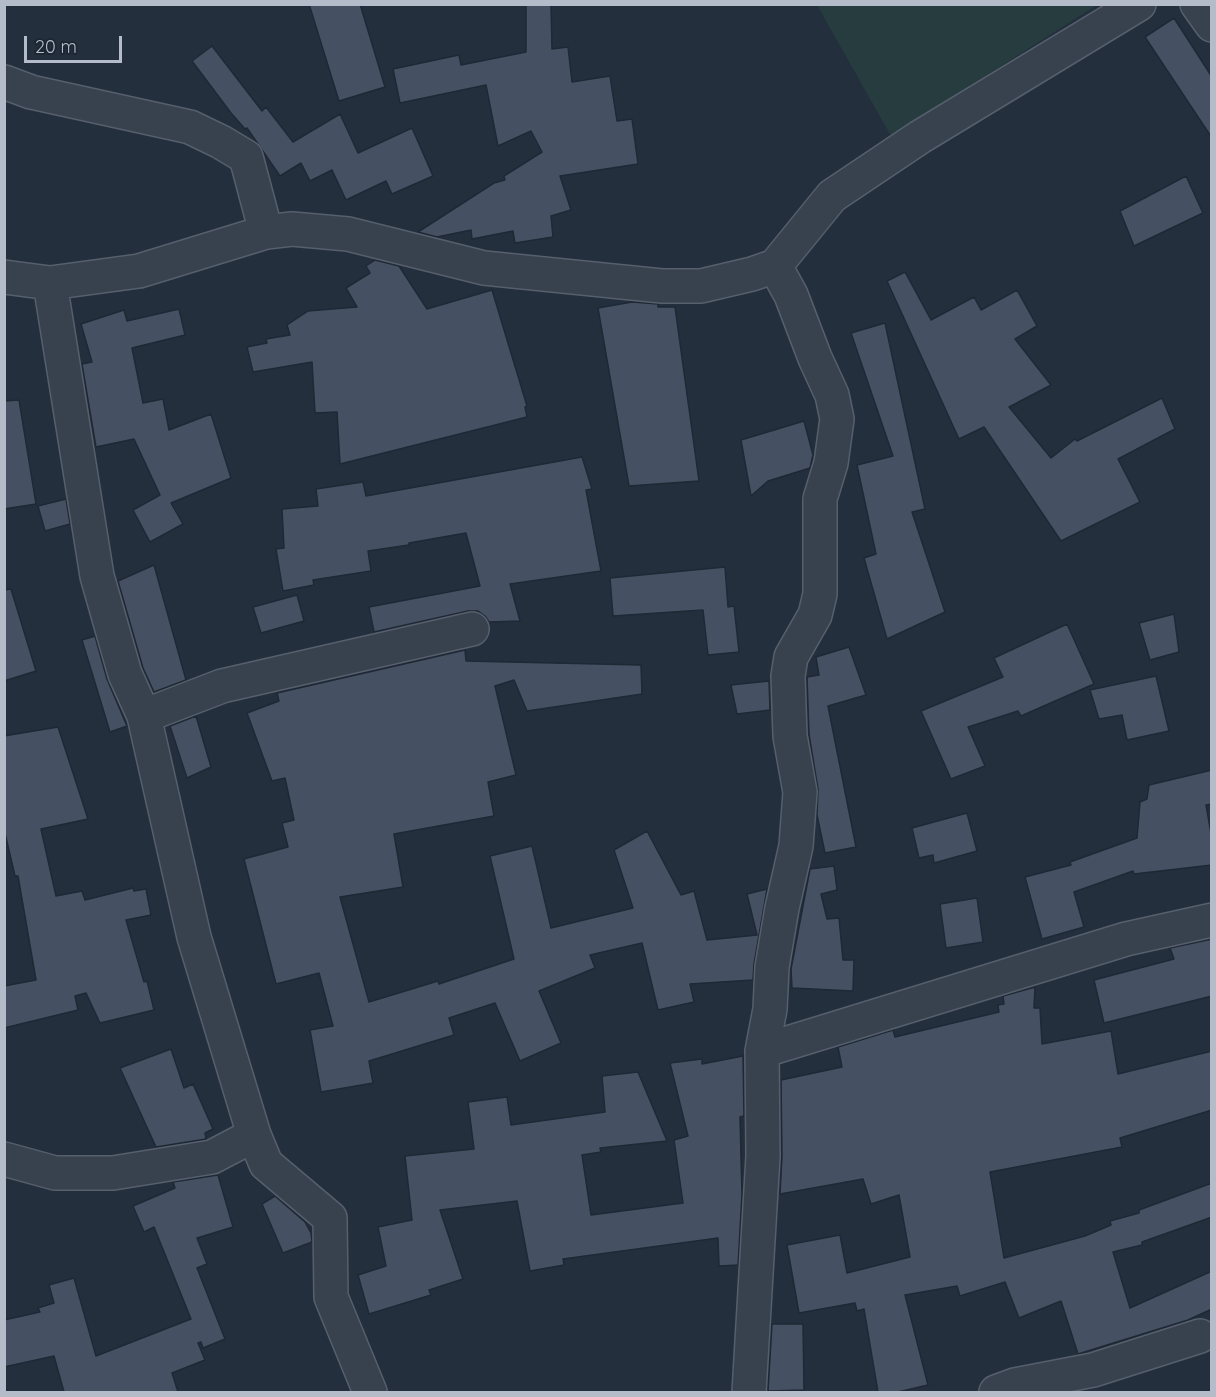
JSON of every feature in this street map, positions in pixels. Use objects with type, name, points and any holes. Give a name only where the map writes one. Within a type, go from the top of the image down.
[{"type":"street","points":[[4,277],[50,283],[140,271],[266,232],[292,229],[348,234],[484,268],[662,286],[701,286],[752,274],[775,266],[832,196],[920,137],[1139,4]]},
{"type":"street","points":[[1197,4],[1212,25]]},
{"type":"street","points":[[4,82],[31,92],[190,127],[221,142],[246,157],[266,232]]},
{"type":"street","points":[[749,1392],[763,1156],[762,1051],[770,1009],[772,967],[796,846],[800,792],[790,736],[788,676],[791,657],[815,615],[820,594],[820,499],[831,463],[837,419],[832,395],[791,295],[775,266]]},
{"type":"street","points":[[50,283],[97,576],[125,674],[144,716],[194,937],[254,1135],[266,1164],[330,1218],[331,1297],[370,1392]]},
{"type":"street","points":[[144,716],[222,687],[472,629]]},
{"type":"street","points":[[762,1051],[1126,939],[1212,920]]},
{"type":"street","points":[[4,1159],[55,1173],[113,1173],[212,1157],[254,1135]]},
{"type":"street","points":[[996,1392],[1015,1384],[1093,1370],[1200,1336]]},
{"type":"green space","points":[[817,5],[1097,5],[891,136]]},
{"type":"building","points":[[309,4],[360,4],[385,87],[339,101]]},
{"type":"building","points":[[526,4],[551,4],[552,49],[568,47],[572,82],[610,76],[617,121],[632,119],[638,164],[560,176],[571,210],[551,216],[553,237],[515,243],[513,231],[472,239],[471,230],[437,237],[418,232],[494,183],[505,180],[504,176],[542,152],[531,131],[498,146],[486,85],[400,103],[393,69],[459,55],[461,65],[526,52]]},
{"type":"building","points":[[1174,18],[1212,77],[1212,138],[1145,37]]},
{"type":"building","points":[[212,46],[262,111],[266,107],[293,142],[340,114],[358,153],[412,128],[433,176],[392,194],[386,181],[346,200],[332,170],[310,181],[301,163],[280,176],[247,128],[245,129],[231,113],[192,61]]},
{"type":"building","points":[[1186,176],[1203,213],[1134,246],[1120,211]]},
{"type":"building","points":[[375,260],[399,266],[427,309],[492,290],[527,406],[525,407],[527,417],[340,464],[337,412],[315,413],[312,362],[253,372],[247,347],[267,343],[266,339],[290,335],[287,325],[308,311],[357,307],[346,288],[370,273],[366,266]]},
{"type":"building","points":[[905,272],[931,320],[974,297],[981,310],[1017,290],[1037,326],[1015,339],[1051,385],[1009,407],[1051,458],[1075,439],[1077,441],[1162,398],[1175,429],[1118,459],[1140,502],[1061,541],[984,427],[959,439],[887,281]]},
{"type":"building","points":[[632,302],[658,304],[658,307],[675,307],[699,481],[629,486],[598,308]]},
{"type":"building","points":[[179,309],[185,335],[132,348],[143,403],[163,399],[169,430],[211,414],[231,478],[171,503],[183,524],[150,542],[133,510],[160,495],[134,439],[96,447],[82,364],[92,362],[81,324],[124,310],[127,321]]},
{"type":"building","points":[[885,323],[925,509],[912,512],[945,612],[887,639],[864,558],[876,554],[857,465],[893,456],[851,333]]},
{"type":"building","points":[[19,400],[36,504],[4,509],[4,401]]},
{"type":"building","points":[[804,421],[813,455],[810,468],[768,481],[751,496],[741,440]]},
{"type":"building","points":[[582,457],[592,489],[586,490],[601,571],[510,584],[520,621],[489,622],[478,611],[468,611],[374,632],[369,607],[480,586],[466,533],[368,551],[371,571],[313,580],[314,585],[283,591],[276,549],[284,548],[282,509],[318,506],[316,489],[363,482],[366,496]]},
{"type":"building","points":[[66,499],[70,524],[45,531],[38,506]]},
{"type":"building","points":[[154,565],[186,680],[154,692],[143,668],[118,581]]},
{"type":"building","points":[[725,567],[728,607],[734,606],[739,652],[708,655],[703,610],[613,616],[610,578]]},
{"type":"building","points":[[11,589],[36,671],[4,681],[4,590]]},
{"type":"building","points":[[297,595],[304,621],[261,633],[253,607]]},
{"type":"building","points":[[1174,614],[1179,652],[1150,660],[1139,623]]},
{"type":"building","points":[[1067,624],[1094,684],[1021,716],[1018,711],[968,727],[985,766],[951,779],[921,711],[1003,677],[994,658]]},
{"type":"building","points":[[95,636],[107,679],[127,726],[110,732],[82,640]]},
{"type":"building","points":[[849,647],[866,695],[828,706],[856,847],[825,853],[817,815],[818,789],[809,734],[807,677],[819,675],[816,657]]},
{"type":"building","points":[[465,650],[466,661],[641,665],[642,694],[527,711],[514,680],[495,686],[516,775],[488,782],[494,816],[394,834],[403,887],[340,897],[369,1002],[438,981],[439,984],[514,959],[490,856],[532,846],[551,928],[633,908],[614,850],[647,831],[681,895],[694,891],[707,940],[757,935],[747,894],[767,889],[753,980],[690,984],[694,1002],[658,1010],[642,943],[590,955],[595,968],[539,991],[561,1043],[520,1061],[495,1003],[449,1018],[454,1035],[369,1061],[373,1083],[321,1092],[310,1030],[333,1026],[319,973],[276,984],[244,859],[288,847],[282,823],[294,820],[285,778],[272,781],[247,713],[279,701],[277,693]]},
{"type":"building","points":[[1156,676],[1169,731],[1127,740],[1122,715],[1099,719],[1090,690]]},
{"type":"building","points":[[769,681],[770,710],[737,714],[731,685]]},
{"type":"building","points":[[196,716],[211,767],[187,778],[170,726]]},
{"type":"building","points":[[58,727],[88,819],[41,829],[56,896],[82,891],[85,900],[133,888],[134,891],[146,889],[151,915],[126,920],[144,982],[147,981],[154,1010],[100,1023],[86,993],[75,996],[78,1010],[4,1028],[4,986],[36,980],[18,876],[15,876],[4,829],[4,736]]},
{"type":"building","points":[[1212,770],[1212,804],[1206,805],[1212,839],[1212,865],[1134,874],[1133,871],[1074,892],[1084,927],[1042,939],[1025,877],[1071,865],[1070,862],[1137,838],[1140,802],[1147,799],[1149,785]]},
{"type":"building","points":[[967,813],[977,851],[934,863],[933,855],[919,858],[912,828]]},
{"type":"building","points":[[834,866],[837,890],[821,894],[827,919],[839,918],[843,960],[854,960],[853,991],[792,988],[791,969],[810,869]]},
{"type":"building","points":[[977,898],[983,942],[946,948],[940,904]]},
{"type":"building","points":[[1212,939],[1212,996],[1104,1023],[1094,980],[1174,959],[1170,948]]},
{"type":"building","points":[[1035,987],[1034,1008],[1040,1008],[1042,1044],[1111,1031],[1118,1074],[1212,1051],[1212,1110],[1120,1138],[1122,1147],[990,1172],[1004,1258],[1085,1236],[1111,1225],[1110,1221],[1139,1213],[1139,1210],[1212,1183],[1212,1217],[1142,1242],[1142,1245],[1113,1252],[1130,1308],[1212,1271],[1212,1309],[1188,1320],[1078,1354],[1061,1301],[1019,1318],[1005,1282],[960,1296],[957,1286],[905,1295],[928,1385],[898,1392],[878,1392],[864,1309],[857,1311],[855,1303],[799,1313],[787,1245],[840,1235],[847,1273],[910,1257],[899,1195],[871,1204],[863,1179],[780,1194],[781,1080],[842,1067],[838,1047],[893,1030],[895,1037],[999,1012],[998,1005],[1004,1004],[1003,996]]},
{"type":"building","points":[[171,1049],[184,1088],[193,1084],[213,1129],[205,1133],[206,1139],[156,1147],[120,1068]]},
{"type":"building","points":[[743,1056],[744,1116],[740,1117],[742,1194],[738,1265],[719,1266],[718,1238],[563,1259],[564,1265],[530,1271],[517,1201],[440,1210],[463,1279],[429,1290],[431,1295],[369,1314],[358,1275],[386,1266],[378,1227],[412,1220],[405,1156],[474,1149],[468,1102],[507,1097],[511,1125],[605,1112],[602,1076],[638,1072],[667,1141],[600,1148],[601,1152],[582,1155],[591,1215],[683,1203],[674,1140],[688,1136],[670,1063],[702,1059],[702,1064]]},
{"type":"building","points":[[218,1175],[233,1227],[197,1238],[207,1264],[197,1268],[225,1339],[203,1348],[201,1342],[198,1343],[205,1360],[172,1373],[178,1392],[64,1392],[54,1356],[4,1367],[4,1320],[40,1312],[38,1308],[54,1303],[49,1285],[74,1278],[96,1356],[191,1319],[154,1227],[144,1232],[133,1206],[175,1188],[173,1182]]},
{"type":"building","points":[[275,1196],[305,1222],[311,1233],[312,1242],[283,1253],[262,1204]]},
{"type":"building","points":[[772,1324],[803,1324],[804,1390],[768,1391]]}]
